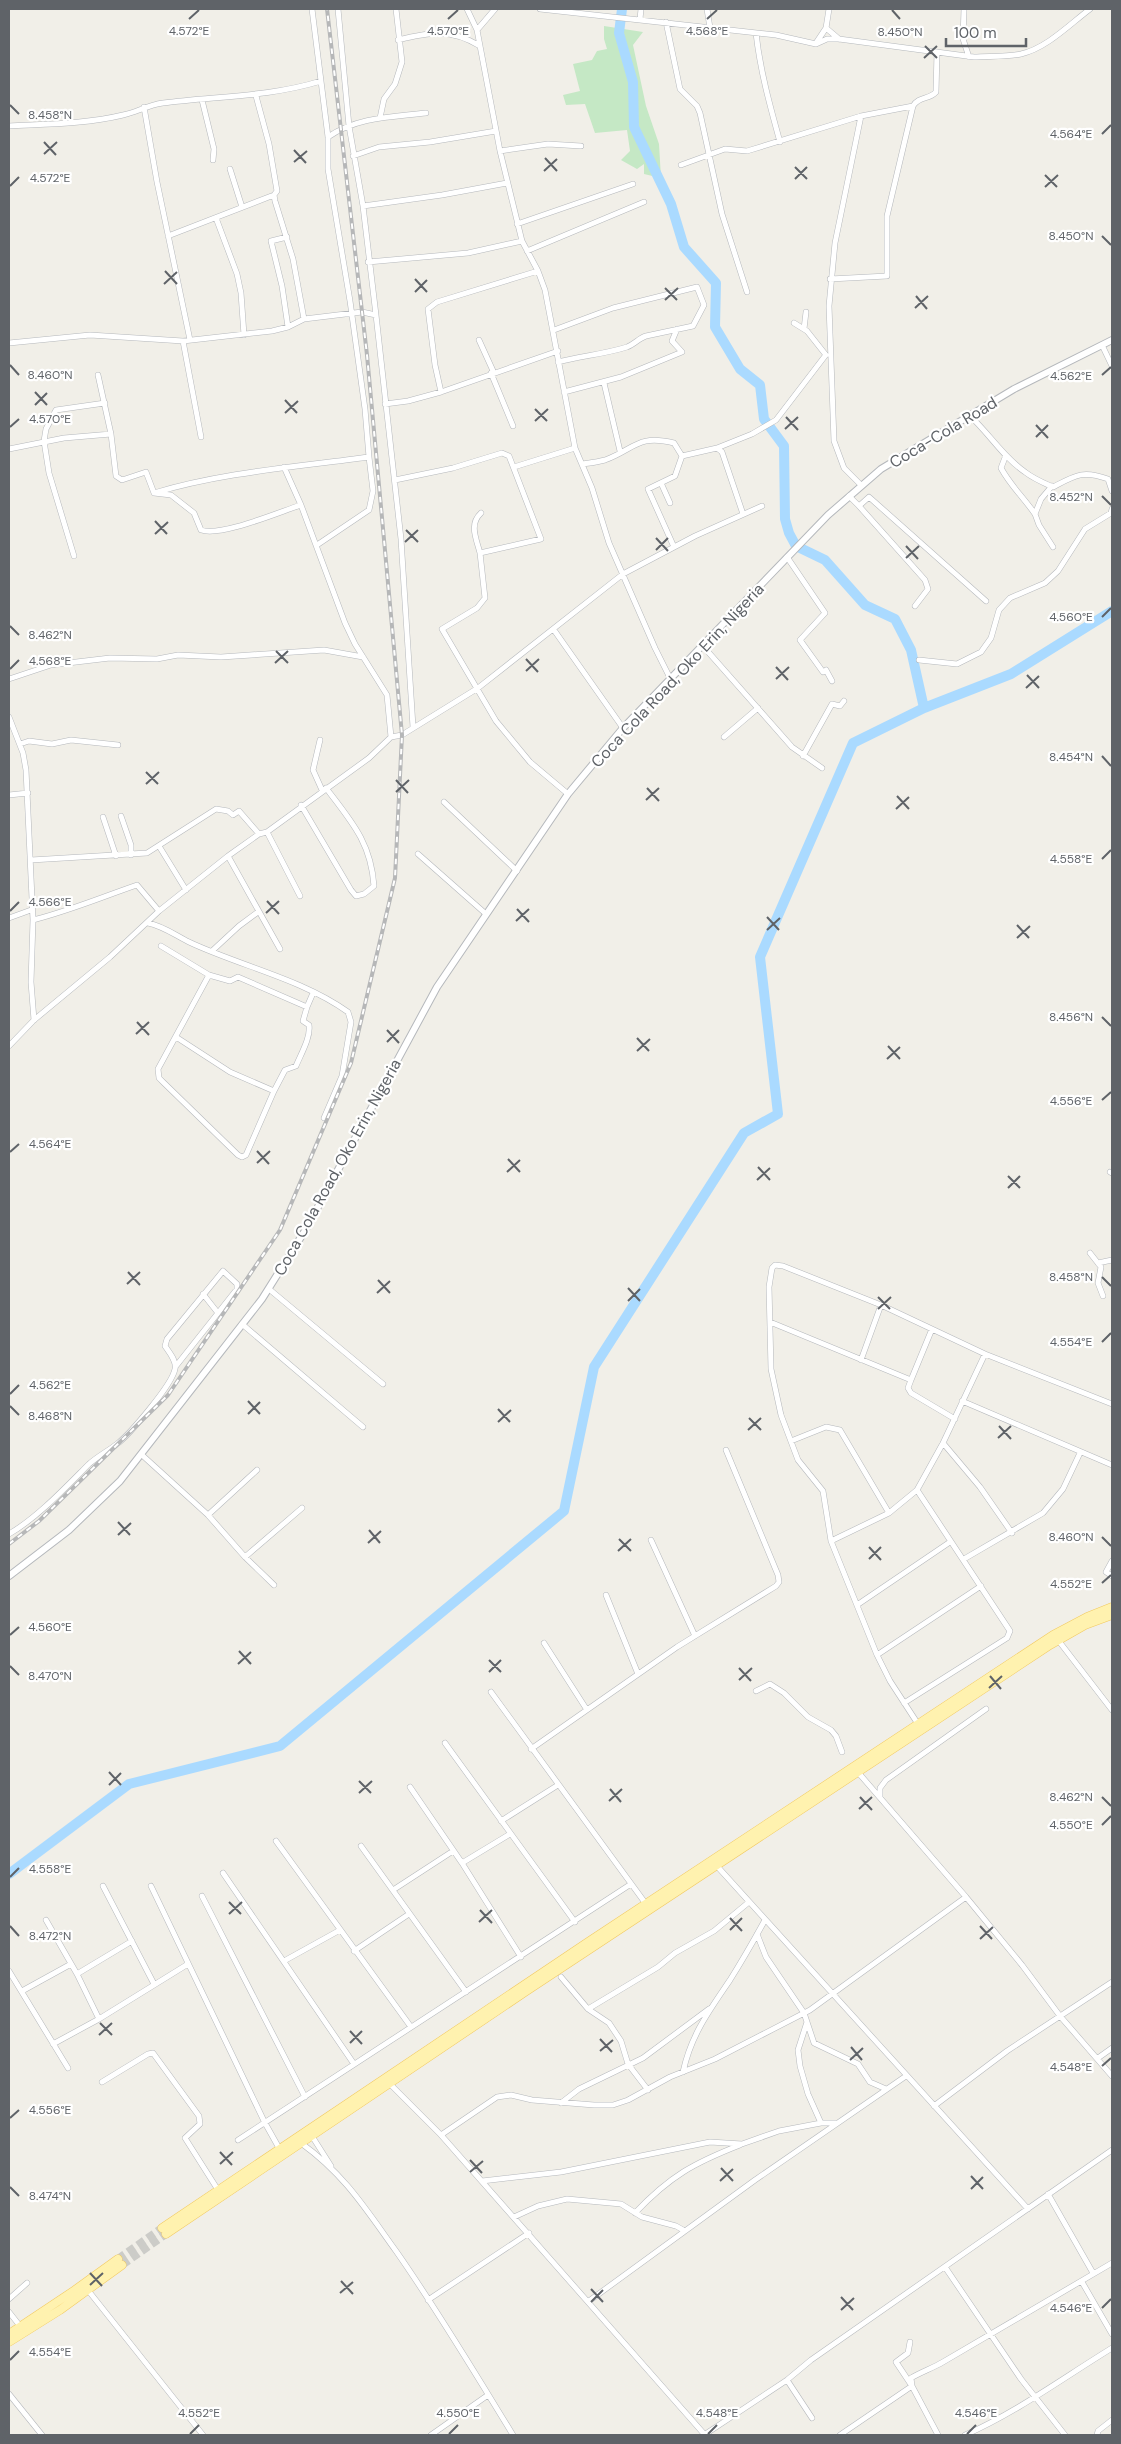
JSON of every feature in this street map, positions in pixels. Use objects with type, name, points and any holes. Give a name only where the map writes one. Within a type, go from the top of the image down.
[{"type":"main road","points":[[309,2133],[300,2144],[164,2231],[218,2190],[279,2148],[309,2133],[428,2056],[716,1865],[918,1724],[1053,1635],[1087,1617],[1112,1607]]},
{"type":"main road","points":[[388,2082],[449,2034],[855,1769],[1058,1640],[1085,1625],[1112,1615]]},
{"type":"main road","points":[[9,2334],[85,2287],[120,2262]]},
{"type":"main road","points":[[9,2342],[60,2310],[85,2287]]},
{"type":"street","points":[[312,9],[328,136],[328,169],[365,409],[368,456],[373,491],[369,510],[317,544]]},
{"type":"street","points":[[338,9],[349,126],[363,206],[394,480],[413,728]]},
{"type":"street","points":[[380,118],[384,100],[395,84],[401,70],[402,62],[396,9]]},
{"type":"street","points":[[467,9],[477,30],[500,151],[517,224],[522,242],[538,270],[554,330],[558,362],[575,448],[592,488],[609,543],[654,648],[670,678]]},
{"type":"street","points":[[477,30],[495,9]]},
{"type":"street","points":[[540,9],[756,33],[816,44],[827,39],[839,39],[969,57],[995,57],[1028,51],[1046,42],[1090,9]]},
{"type":"street","points":[[640,19],[641,9]]},
{"type":"street","points":[[708,9],[710,28]]},
{"type":"street","points":[[816,44],[826,28],[829,9]]},
{"type":"street","points":[[964,9],[963,39],[969,57]]},
{"type":"street","points":[[666,22],[680,89],[697,106],[700,113],[722,214],[748,292]]},
{"type":"street","points":[[826,28],[839,39]]},
{"type":"street","points":[[398,40],[426,33],[451,33],[466,38],[480,46]]},
{"type":"street","points":[[756,33],[758,55],[768,102],[780,142]]},
{"type":"street","points":[[830,279],[887,276],[887,216],[912,106],[918,99],[930,96],[936,92],[937,52]]},
{"type":"street","points":[[9,126],[65,123],[124,115],[144,107],[256,96],[297,89],[322,81]]},
{"type":"street","points":[[168,236],[274,195],[277,191],[273,165],[256,96]]},
{"type":"street","points":[[202,100],[214,149],[213,160]]},
{"type":"street","points":[[681,165],[725,150],[747,151],[860,116],[912,106]]},
{"type":"street","points":[[144,107],[190,340]]},
{"type":"street","points":[[328,136],[349,126],[380,118],[426,113]]},
{"type":"street","points":[[860,116],[835,243],[830,279],[834,442],[844,468],[861,485]]},
{"type":"street","points":[[353,156],[379,147],[430,142],[496,131]]},
{"type":"street","points":[[500,151],[548,144],[581,146]]},
{"type":"street","points":[[230,168],[242,207]]},
{"type":"street","points":[[363,206],[442,195],[507,183]]},
{"type":"street","points":[[517,224],[633,184]]},
{"type":"street","points":[[274,195],[287,237],[304,319]]},
{"type":"street","points":[[527,251],[644,202]]},
{"type":"street","points":[[216,218],[237,274],[241,293],[244,335]]},
{"type":"street","points":[[287,237],[271,241],[282,286],[288,327]]},
{"type":"street","points":[[368,262],[468,253],[522,242]]},
{"type":"street","points":[[441,392],[435,365],[428,309],[437,302],[538,270]]},
{"type":"street","points":[[554,330],[613,308],[697,287],[704,305],[697,322],[693,326],[641,338],[637,343],[624,348],[558,362]]},
{"type":"street","points":[[9,343],[90,336],[183,341],[244,335],[288,327],[304,319],[362,312],[376,314]]},
{"type":"street","points":[[804,329],[806,312]]},
{"type":"street","points":[[794,323],[804,329],[818,344],[824,356]]},
{"type":"street","points":[[564,392],[604,383],[682,352],[672,341],[676,329]]},
{"type":"street","points":[[480,340],[513,426]]},
{"type":"street","name":"Coca-Cola Road","points":[[793,552],[849,496],[881,469],[1014,388],[1112,340]]},
{"type":"street","points":[[183,341],[201,437]]},
{"type":"street","points":[[1102,345],[1112,366]]},
{"type":"street","points":[[385,404],[408,401],[441,392],[558,351]]},
{"type":"street","points":[[682,456],[717,448],[752,434],[776,420],[824,356],[832,354]]},
{"type":"street","points":[[98,376],[112,434],[116,476],[122,480],[146,472],[154,493]]},
{"type":"street","points":[[604,383],[620,451]]},
{"type":"street","points":[[74,556],[49,473],[44,441],[46,429],[56,410],[105,403]]},
{"type":"street","points":[[969,416],[1025,473],[1052,486]]},
{"type":"street","points":[[9,449],[44,441],[112,434]]},
{"type":"street","points":[[582,464],[605,460],[620,451],[646,440],[674,443],[682,456]]},
{"type":"street","points":[[514,467],[575,448]]},
{"type":"street","points":[[717,448],[722,452],[743,514]]},
{"type":"street","points":[[394,480],[453,468],[502,453],[509,456],[541,539],[480,553]]},
{"type":"street","points":[[1006,455],[1001,468],[1007,479],[1035,514],[1039,525],[1053,547]]},
{"type":"street","points":[[154,493],[186,483],[368,456]]},
{"type":"street","points":[[674,547],[649,493],[650,487],[675,476],[682,456]]},
{"type":"street","points":[[284,467],[317,544],[354,644],[387,695],[391,737]]},
{"type":"street","points":[[1035,514],[1041,499],[1052,486],[1090,473],[1108,479],[1112,491]]},
{"type":"street","points":[[661,483],[670,503]]},
{"type":"street","points":[[154,493],[171,495],[194,513],[201,530],[209,533],[244,524],[301,505]]},
{"type":"street","points":[[849,496],[925,580],[928,589],[915,606]]},
{"type":"street","points":[[859,506],[869,497],[986,601]]},
{"type":"street","points":[[9,1046],[34,1020],[159,912],[228,856],[259,834],[267,832],[369,758],[391,737],[402,735],[478,688],[623,574],[674,547],[762,506]]},
{"type":"street","points":[[919,660],[957,664],[980,652],[991,638],[1000,610],[1010,598],[1045,583],[1058,571],[1085,529],[1111,513],[1112,510]]},
{"type":"street","points":[[482,513],[475,519],[474,525],[480,553],[485,598],[477,608],[442,629],[478,688],[486,706],[517,748],[530,762],[568,794]]},
{"type":"street","name":"Coca Cola Road, Oko Erin, Nigeria","points":[[9,1576],[69,1530],[120,1481],[142,1455],[269,1289],[328,1191],[437,987],[568,794],[623,728],[793,552]]},
{"type":"street","points":[[787,557],[825,613],[800,640],[823,672],[826,670],[832,681]]},
{"type":"street","points":[[554,630],[623,728]]},
{"type":"street","points":[[347,653],[354,644]]},
{"type":"street","points":[[702,645],[792,747],[822,768]]},
{"type":"street","points":[[9,679],[51,664],[97,659],[157,659],[178,655],[221,657],[324,650],[363,657]]},
{"type":"street","points":[[803,756],[832,704],[840,706],[844,701]]},
{"type":"street","points":[[724,736],[758,708]]},
{"type":"street","points":[[9,717],[20,744],[26,770],[28,793],[33,920],[31,982],[34,1020]]},
{"type":"street","points":[[20,744],[29,741],[52,744],[71,740],[118,745]]},
{"type":"street","points":[[301,806],[356,896],[364,894],[374,886],[372,860],[354,826],[324,789],[313,770],[320,740]]},
{"type":"street","points":[[9,795],[28,793]]},
{"type":"street","points":[[444,802],[517,871]]},
{"type":"street","points":[[31,860],[147,853],[216,809],[228,811],[233,815],[239,811],[259,834]]},
{"type":"street","points":[[121,816],[131,845],[131,855]]},
{"type":"street","points":[[103,817],[116,856]]},
{"type":"street","points":[[267,832],[300,896]]},
{"type":"street","points":[[159,846],[186,890]]},
{"type":"street","points":[[418,854],[486,914]]},
{"type":"street","points":[[228,856],[280,949]]},
{"type":"street","points":[[33,920],[71,910],[108,894],[137,885],[159,912]]},
{"type":"street","points":[[9,918],[32,910]]},
{"type":"street","points":[[212,951],[238,926],[258,912]]},
{"type":"street","points":[[148,923],[160,926],[189,942],[313,993],[348,1012],[351,1022],[342,1076],[324,1118]]},
{"type":"street","points":[[161,946],[209,975],[230,981],[238,976],[307,1007]]},
{"type":"street","points":[[209,975],[158,1069],[159,1078],[242,1157],[249,1152],[274,1091],[285,1070],[296,1066],[310,1030],[309,1025],[304,1021],[313,993]]},
{"type":"street","points":[[176,1037],[230,1072],[274,1091]]},
{"type":"street","points":[[1090,1254],[1101,1267],[1098,1283],[1103,1296]]},
{"type":"street","points":[[1098,1263],[1112,1260]]},
{"type":"street","points":[[918,1724],[877,1655],[831,1541],[823,1491],[798,1460],[780,1414],[773,1384],[769,1287],[772,1268],[775,1265],[783,1266],[812,1276],[881,1304],[985,1354],[1112,1404]]},
{"type":"street","points":[[9,1534],[30,1518],[95,1459],[127,1435],[161,1394],[175,1371],[177,1364],[238,1289],[237,1284],[223,1271],[165,1343],[175,1362],[175,1371]]},
{"type":"street","points":[[269,1289],[383,1384]]},
{"type":"street","points":[[203,1294],[218,1313]]},
{"type":"street","points":[[861,1360],[881,1304]]},
{"type":"street","points":[[770,1322],[911,1380]]},
{"type":"street","points":[[242,1324],[363,1427]]},
{"type":"street","points":[[932,1329],[908,1388],[911,1394],[955,1419]]},
{"type":"street","points":[[831,1541],[889,1513],[917,1490],[955,1419],[985,1354]]},
{"type":"street","points":[[962,1401],[1112,1465]]},
{"type":"street","points":[[790,1441],[826,1427],[840,1430],[889,1513]]},
{"type":"street","points":[[943,1443],[980,1486],[1012,1533]]},
{"type":"street","points":[[531,1748],[638,1674],[776,1586],[779,1582],[726,1450]]},
{"type":"street","points":[[964,1560],[1043,1513],[1063,1489],[1080,1452]]},
{"type":"street","points":[[142,1455],[208,1515],[245,1557],[274,1585]]},
{"type":"street","points":[[208,1515],[257,1470]]},
{"type":"street","points":[[904,1703],[1009,1635],[1010,1631],[917,1490]]},
{"type":"street","points":[[245,1557],[302,1508]]},
{"type":"street","points":[[651,1540],[695,1636]]},
{"type":"street","points":[[857,1606],[950,1542]]},
{"type":"street","points":[[1112,1561],[1106,1572],[1112,1576]]},
{"type":"street","points":[[877,1655],[981,1586]]},
{"type":"street","points":[[606,1595],[638,1674]]},
{"type":"street","points":[[1058,1640],[1112,1710]]},
{"type":"street","points":[[544,1643],[586,1710]]},
{"type":"street","points":[[756,1691],[770,1684],[778,1688],[808,1717],[832,1730],[842,1752]]},
{"type":"street","points":[[491,1692],[646,1904]]},
{"type":"street","points":[[880,1797],[880,1788],[886,1780],[986,1709]]},
{"type":"street","points":[[445,1743],[575,1922]]},
{"type":"street","points":[[855,1769],[966,1898],[1022,1965],[1060,2016],[1112,2076]]},
{"type":"street","points":[[501,1822],[558,1785]]},
{"type":"street","points":[[410,1787],[462,1863],[521,1957]]},
{"type":"street","points":[[462,1863],[510,1834]]},
{"type":"street","points":[[276,1841],[411,2027]]},
{"type":"street","points":[[361,1846],[466,1992]]},
{"type":"street","points":[[393,1890],[453,1851]]},
{"type":"street","points":[[716,1865],[831,1995],[1028,2209]]},
{"type":"street","points":[[223,1874],[354,2064]]},
{"type":"street","points":[[238,2140],[631,1884]]},
{"type":"street","points":[[103,1886],[154,1984]]},
{"type":"street","points":[[151,1886],[265,2123],[279,2148]]},
{"type":"street","points":[[202,1896],[305,2097]]},
{"type":"street","points":[[441,2135],[497,2097],[511,2095],[560,2103],[613,2105],[648,2090],[670,2077],[715,2059],[804,2014],[966,1898]]},
{"type":"street","points":[[588,2009],[658,1967],[674,1953],[714,1931],[749,1902]]},
{"type":"street","points":[[354,1951],[410,1914]]},
{"type":"street","points":[[46,1920],[99,2020]]},
{"type":"street","points":[[683,2072],[688,2048],[709,2009],[730,1980],[765,1920]]},
{"type":"street","points":[[284,1961],[340,1930]]},
{"type":"street","points":[[757,1934],[766,1957],[804,2014],[814,2044],[858,2064],[870,2082],[886,2089]]},
{"type":"street","points":[[76,1974],[132,1941]]},
{"type":"street","points":[[22,1992],[71,1964]]},
{"type":"street","points":[[53,2044],[99,2020],[188,1964]]},
{"type":"street","points":[[9,1971],[68,2068]]},
{"type":"street","points":[[561,1976],[588,2009],[609,2023],[621,2041],[628,2064],[648,2090]]},
{"type":"street","points":[[934,2106],[1008,2051],[1112,1982]]},
{"type":"street","points":[[560,2103],[579,2089],[643,2058],[709,2009]]},
{"type":"street","points":[[807,2022],[798,2050],[799,2058],[808,2094],[821,2123]]},
{"type":"street","points":[[1098,2058],[1112,2048]]},
{"type":"street","points":[[102,2082],[148,2054],[154,2053],[201,2120],[185,2138],[218,2190]]},
{"type":"street","points":[[589,2301],[836,2123],[906,2076]]},
{"type":"street","points":[[388,2082],[441,2135],[529,2233],[704,2435],[787,2380],[811,2360],[1112,2150]]},
{"type":"street","points":[[636,2213],[655,2192],[688,2167],[742,2144],[779,2131],[821,2123],[836,2123]]},
{"type":"street","points":[[309,2133],[333,2168],[356,2194],[428,2300],[513,2435]]},
{"type":"street","points":[[482,2181],[561,2172],[710,2142],[742,2144]]},
{"type":"street","points":[[300,2144],[333,2168]]},
{"type":"street","points":[[1048,2194],[1093,2273]]},
{"type":"street","points":[[514,2217],[538,2206],[567,2199],[620,2204],[636,2213],[676,2226],[685,2231]]},
{"type":"street","points":[[428,2300],[529,2233]]},
{"type":"street","points":[[912,2386],[911,2378],[913,2376],[923,2373],[943,2362],[1112,2263]]},
{"type":"street","points":[[945,2267],[990,2333],[1065,2435]]},
{"type":"street","points":[[1082,2282],[1112,2334]]},
{"type":"street","points":[[9,2299],[27,2283]]},
{"type":"street","points":[[85,2287],[203,2435]]},
{"type":"street","points":[[9,2312],[20,2326]]},
{"type":"street","points":[[910,2342],[908,2353],[896,2362],[912,2386],[938,2435]]},
{"type":"street","points":[[965,2435],[1000,2419],[1112,2348]]},
{"type":"street","points":[[787,2380],[812,2418]]},
{"type":"street","points":[[840,2435],[912,2386]]},
{"type":"street","points":[[9,2394],[42,2435]]},
{"type":"street","points":[[431,2435],[488,2395]]},
{"type":"street","points":[[1097,2435],[1098,2431],[1112,2420]]},
{"type":"green space","points":[[604,26],[643,32],[633,45],[646,106],[659,144],[661,178],[644,174],[644,164],[637,169],[621,160],[630,151],[627,130],[595,133],[585,104],[566,105],[563,95],[580,91],[573,64],[592,60],[597,51],[607,49],[604,39]]},
{"type":"waterway","points":[[622,9],[619,33],[633,82],[634,127],[671,204],[684,247],[716,283],[715,327],[740,369],[760,385],[764,419],[784,446],[785,519],[789,533],[796,546],[825,560],[865,605],[895,619],[911,650],[924,708]]},
{"type":"waterway","points":[[9,1874],[129,1784],[280,1746],[564,1511],[594,1367],[744,1133],[778,1114],[760,957],[853,743],[924,708],[1011,674],[1112,611]]},
{"type":"tunnel","points":[[118,2259],[162,2228]]},
{"type":"tunnel","points":[[122,2265],[166,2234]]},
{"type":"railway","points":[[9,1544],[39,1521],[168,1395],[280,1230],[351,1063],[395,878],[402,735],[367,355],[327,9]]}]
